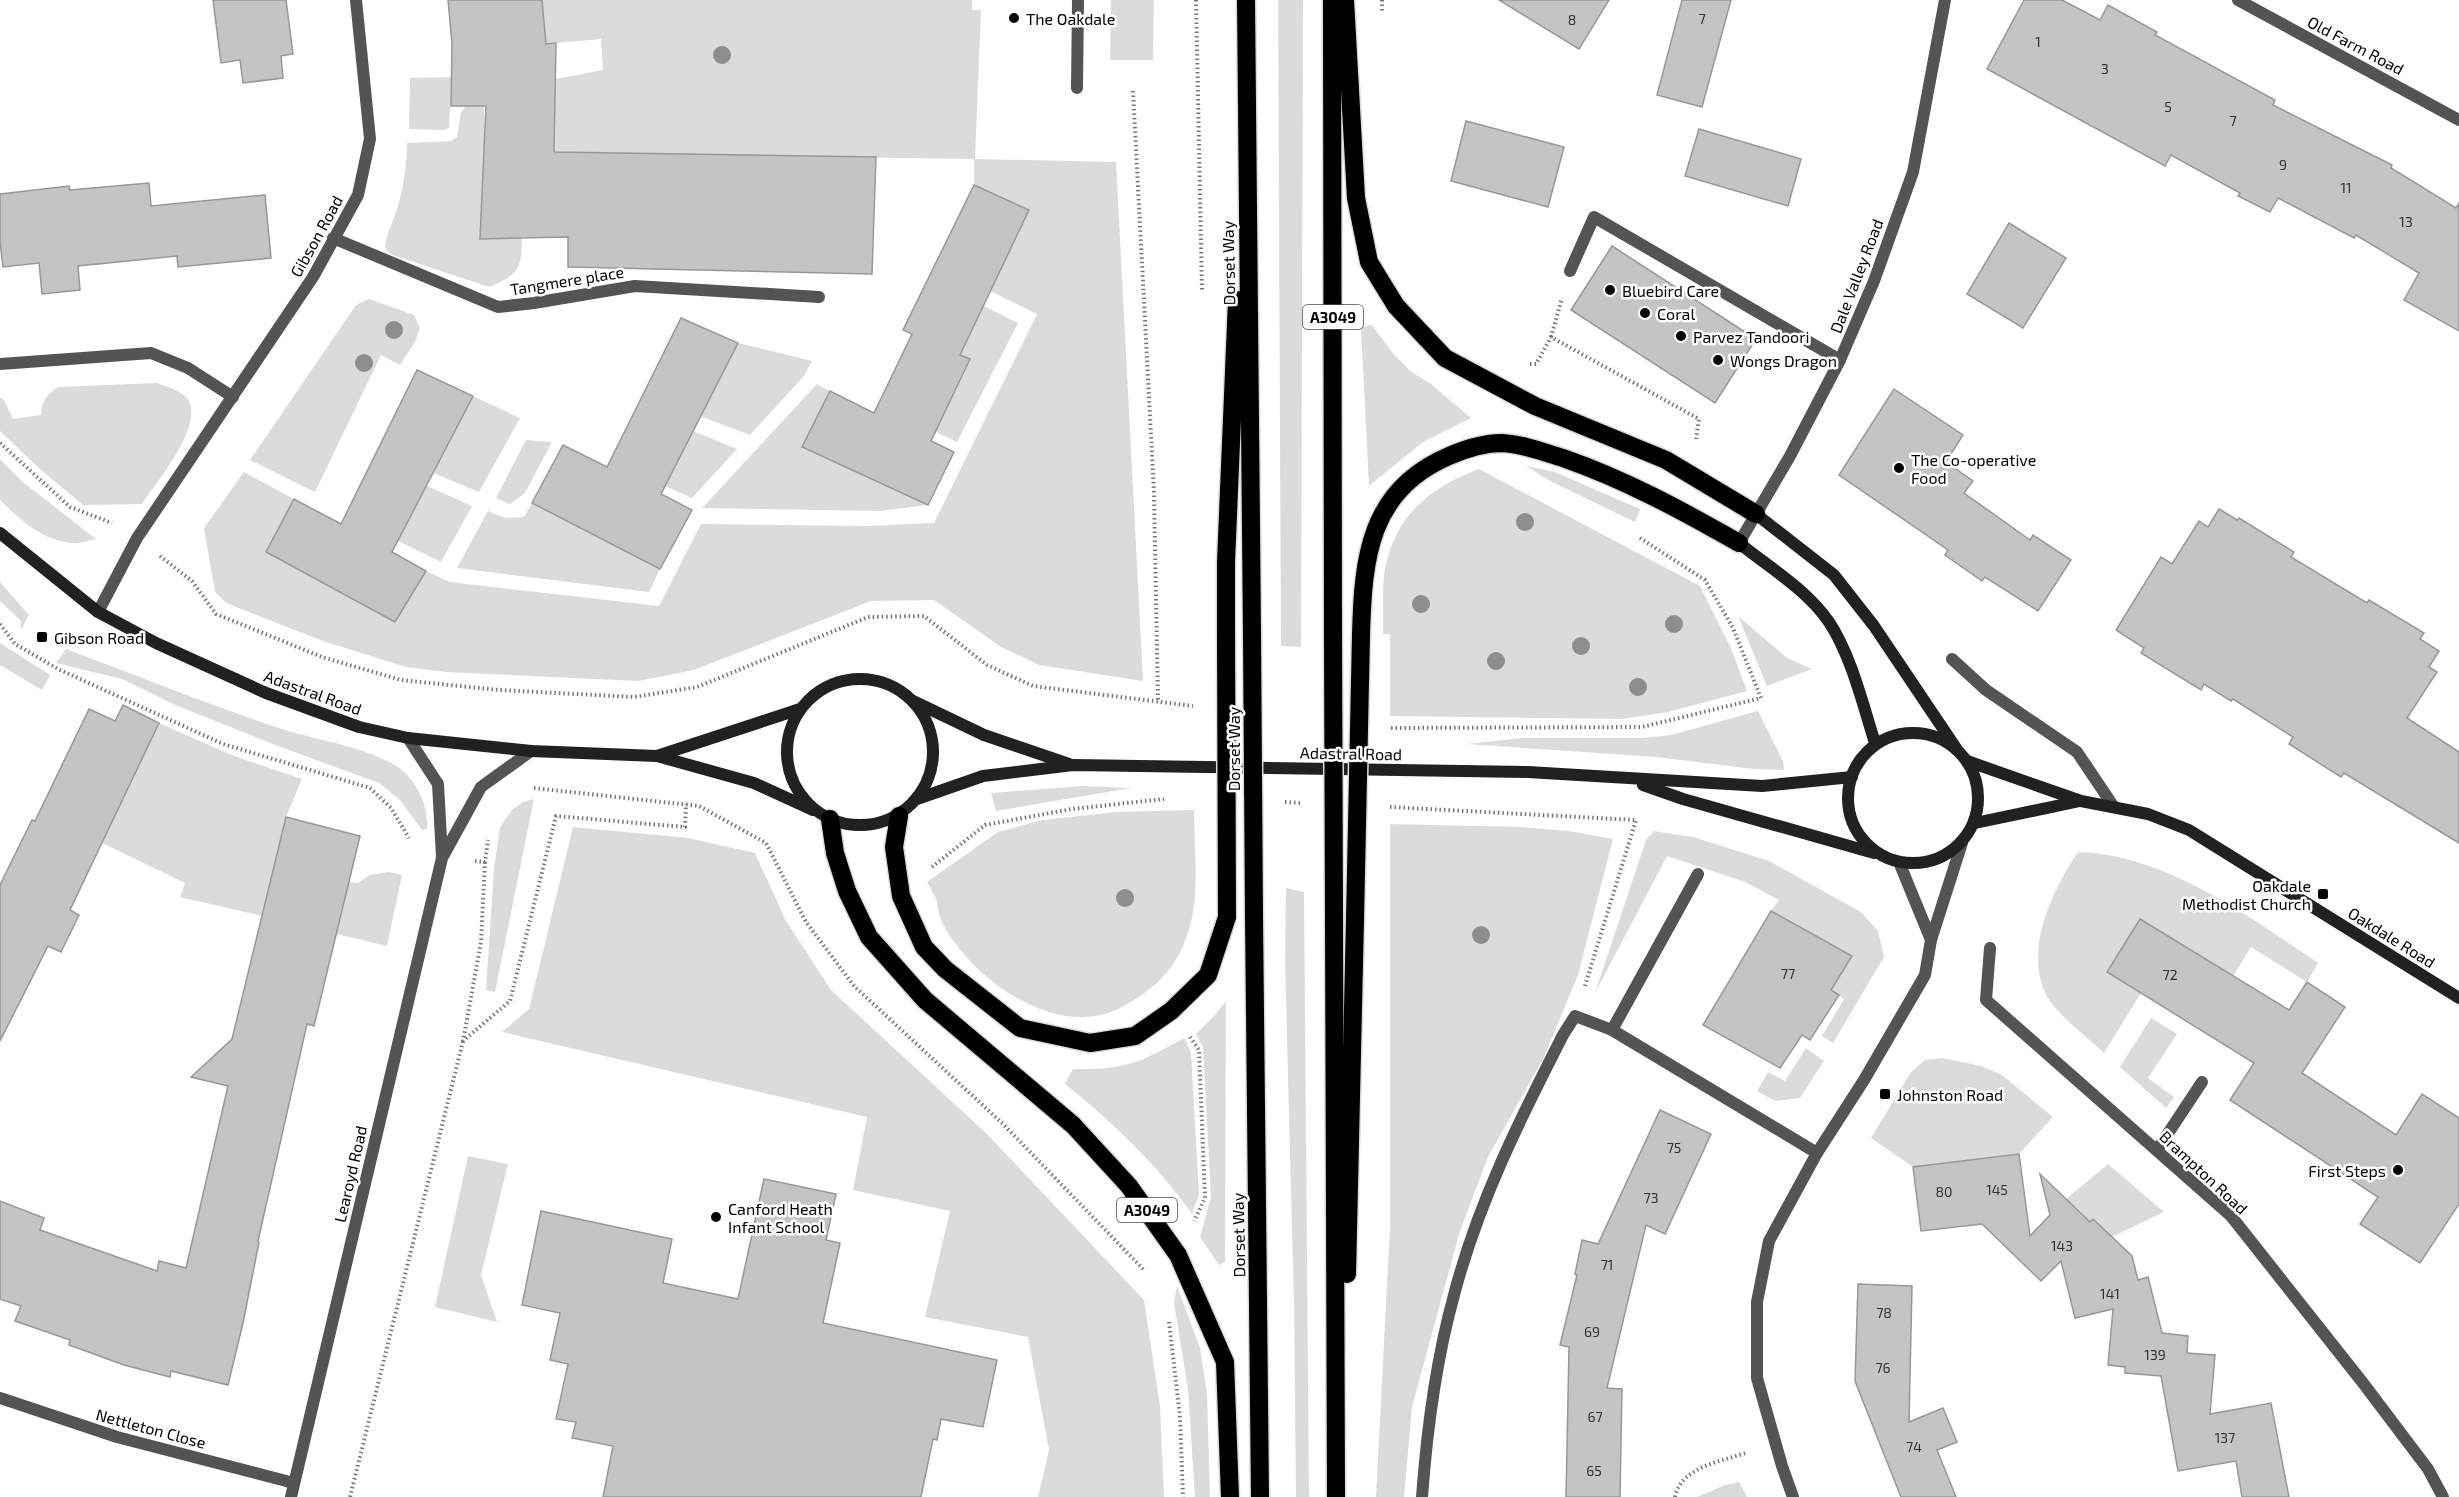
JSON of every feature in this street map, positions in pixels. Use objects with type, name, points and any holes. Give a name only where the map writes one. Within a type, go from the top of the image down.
[{"type":"highway","name":"Dorset Way","points":[[1246,0],[1260,1497]]},
{"type":"highway","name":"A3049","points":[[1332,0],[1336,1497]]},
{"type":"highway","points":[[1345,0],[1356,198],[1369,262],[1396,306],[1445,358],[1535,406],[1666,460],[1756,514]]},
{"type":"highway","points":[[899,816],[894,847],[901,896],[924,947],[945,969],[1020,1028],[1090,1043],[1135,1036],[1171,1011],[1208,975],[1227,917],[1226,562],[1246,83]]},
{"type":"highway","points":[[1341,1497],[1361,635],[1364,568],[1372,537],[1384,511],[1402,487],[1432,463],[1465,449],[1500,443],[1530,447],[1648,492],[1739,543]]},
{"type":"highway","name":"A3049","points":[[830,819],[835,853],[847,891],[875,945],[925,1000],[1072,1125],[1129,1186],[1178,1256],[1225,1362],[1230,1497]]},
{"type":"street","name":"Gibson Road","points":[[98,612],[137,538],[313,277],[358,195],[370,139],[356,0]]},
{"type":"street","points":[[1077,88],[1078,0]]},
{"type":"street","name":"Dale Valley Road","points":[[1739,543],[1790,456],[1840,360],[1874,281],[1913,172],[1945,0]]},
{"type":"street","name":"Old Farm Road","points":[[2238,0],[2459,120]]},
{"type":"street","points":[[1570,270],[1593,217],[1840,360]]},
{"type":"street","name":"Tangmere place","points":[[333,238],[498,307],[635,286],[819,297]]},
{"type":"street","points":[[0,364],[151,353],[188,368],[233,397]]},
{"type":"street","points":[[1756,514],[1834,575],[1874,627],[1967,761],[1979,788],[1975,823],[1962,843],[1931,940],[1925,975],[1864,1080],[1817,1153],[1769,1240],[1757,1302],[1757,1378],[1793,1497]]},
{"type":"street","name":"Adastral Road","points":[[0,533],[98,612],[156,643],[266,693],[359,727],[408,738],[531,751],[657,756],[754,783],[841,824],[872,826],[899,816],[917,799],[930,776],[933,750],[930,727],[913,701]]},
{"type":"street","points":[[1739,543],[1788,580],[1829,623],[1853,671],[1875,743]]},
{"type":"street","points":[[1952,659],[1986,690],[2077,752],[2114,807]]},
{"type":"street","name":"Adastral Road","points":[[813,810],[799,795],[786,759],[787,737],[800,709],[817,692],[827,686],[855,678],[886,682],[913,701],[984,735],[1073,765]]},
{"type":"street","name":"Adastral Road","points":[[657,756],[800,709]]},
{"type":"street","points":[[1956,748],[1922,734],[1890,735],[1875,743],[1861,759],[1852,777],[1849,792],[1850,815],[1864,841],[1880,854],[1899,862],[1923,863],[1944,856],[1962,843]]},
{"type":"street","name":"Learoyd Road","points":[[408,738],[438,784],[442,858]]},
{"type":"street","name":"Learoyd Road","points":[[291,1497],[442,858],[481,787],[531,751]]},
{"type":"street","name":"Oakdale Road","points":[[1967,761],[2081,801],[2148,814],[2189,830],[2459,998]]},
{"type":"street","name":"Adastral Road","points":[[917,799],[983,776],[1073,765],[1528,772],[1762,786],[1852,777]]},
{"type":"street","name":"Adastral Road","points":[[1628,779],[1683,799],[1880,854]]},
{"type":"street","name":"Oakdale Road","points":[[1975,823],[2081,801]]},
{"type":"street","points":[[1899,862],[1931,940]]},
{"type":"street","points":[[1612,1030],[1698,874]]},
{"type":"street","name":"Brampton Road","points":[[1990,948],[1986,1000],[2231,1216],[2363,1383],[2428,1470],[2443,1497]]},
{"type":"street","points":[[1422,1497],[1426,1440],[1440,1362],[1454,1295],[1473,1232],[1505,1153],[1563,1035],[1575,1016],[1612,1030],[1817,1153]]},
{"type":"street","points":[[2157,1150],[2202,1082]]},
{"type":"street","name":"Nettleton Close","points":[[0,1398],[117,1437],[294,1483]]},
{"type":"path","points":[[1382,0],[1382,12]]},
{"type":"path","points":[[1133,92],[1154,493],[1158,702]]},
{"type":"path","points":[[1526,365],[1536,364],[1551,337],[1570,270]]},
{"type":"path","points":[[1551,337],[1699,419],[1695,441]]},
{"type":"path","points":[[0,442],[70,507],[109,521],[137,538],[192,581],[216,614],[322,657],[401,680],[499,690],[634,698],[697,687],[868,617],[924,616],[987,665],[1033,686],[1194,706]]},
{"type":"path","points":[[1383,727],[1642,727],[1761,698],[1733,628],[1706,580],[1640,538]]},
{"type":"path","points":[[0,624],[15,644],[58,669],[223,744],[370,788],[391,808],[420,856],[485,862]]},
{"type":"path","points":[[529,788],[699,806],[766,843],[806,921],[854,986],[1003,1124],[1149,1274]]},
{"type":"path","points":[[463,1041],[510,1001],[556,816],[685,827],[686,804]]},
{"type":"path","points":[[1575,1016],[1629,849],[1636,820]]},
{"type":"path","points":[[350,1497],[463,1041],[480,942],[488,839]]},
{"type":"path","points":[[1171,1011],[1200,1050],[1205,1187],[1205,1198],[1178,1256]]},
{"type":"path","points":[[1168,1314],[1180,1417],[1183,1497]]},
{"type":"path","points":[[1675,1497],[1677,1486],[1693,1472],[1776,1443]]},
{"type":"shaded area","points":[[542,0],[972,0],[972,10],[981,10],[975,159],[1116,162],[1143,681],[1039,665],[1001,647],[934,600],[871,601],[694,670],[638,681],[446,672],[406,667],[323,641],[226,603],[215,592],[204,528],[244,472],[294,499],[266,552],[395,622],[426,571],[450,582],[659,606],[701,524],[866,526],[934,523],[1037,314],[990,291],[974,185],[974,159],[484,152],[480,238],[522,238],[521,257],[512,274],[489,287],[390,254],[385,248],[403,187],[407,143],[451,141],[457,137],[461,112],[466,106],[484,107],[485,143],[555,79],[603,70],[601,39],[546,44]]},
{"type":"shaded area","points":[[1111,0],[1154,0],[1153,60],[1110,60]]},
{"type":"shaded area","points":[[1278,0],[1303,0],[1301,647],[1281,646]]},
{"type":"shaded area","points":[[452,77],[449,128],[443,130],[409,129],[410,78]]},
{"type":"shaded area","points":[[369,299],[414,315],[420,328],[415,342],[400,365],[381,355],[315,492],[250,460],[356,305]]},
{"type":"shaded area","points":[[984,306],[1018,323],[957,442],[913,421],[969,359],[960,355]]},
{"type":"shaded area","points":[[1371,324],[1410,371],[1431,384],[1471,418],[1423,442],[1369,486],[1361,328]]},
{"type":"shaded area","points":[[738,343],[812,361],[804,376],[750,435],[700,416]]},
{"type":"shaded area","points":[[157,383],[187,398],[191,413],[184,440],[142,504],[83,505],[41,470],[0,431],[0,397],[4,400],[13,419],[41,415],[45,399],[58,387]]},
{"type":"shaded area","points":[[817,384],[830,391],[802,447],[928,505],[880,511],[702,508]]},
{"type":"shaded area","points":[[473,396],[520,418],[479,492],[433,473]]},
{"type":"shaded area","points":[[693,431],[737,449],[692,498],[665,486]]},
{"type":"shaded area","points":[[526,440],[552,442],[525,493],[510,504],[496,498]]},
{"type":"shaded area","points":[[0,459],[24,483],[96,539],[76,543],[62,541],[42,534],[24,522],[0,500]]},
{"type":"shaded area","points":[[1526,466],[1555,472],[1640,509],[1635,522],[1550,481]]},
{"type":"shaded area","points":[[1479,469],[1700,586],[1731,648],[1747,691],[1668,712],[1622,719],[1390,716],[1390,634],[1383,634],[1383,599],[1384,572],[1392,546],[1408,516],[1419,504],[1446,484]]},
{"type":"shaded area","points":[[427,486],[472,506],[441,562],[398,541]]},
{"type":"shaded area","points":[[532,503],[660,569],[649,592],[457,568],[488,511],[505,518],[524,517]]},
{"type":"shaded area","points":[[0,582],[29,615],[21,630],[21,621],[0,601]]},
{"type":"shaded area","points":[[1738,616],[1787,658],[1812,669],[1767,686]]},
{"type":"shaded area","points":[[0,643],[50,675],[42,690],[0,665]]},
{"type":"shaded area","points":[[66,649],[257,721],[348,746],[394,764],[404,772],[418,791],[425,806],[427,829],[422,830],[400,800],[379,783],[173,704],[122,679],[56,663]]},
{"type":"shaded area","points":[[1758,711],[1783,761],[1784,770],[1754,769],[1656,757],[1467,744],[1522,738],[1642,738],[1671,735]]},
{"type":"shaded area","points":[[159,723],[234,756],[302,779],[286,817],[262,916],[180,897],[185,883],[102,843]]},
{"type":"shaded area","points":[[1083,786],[1131,788],[996,811],[991,793]]},
{"type":"shaded area","points":[[534,799],[495,992],[486,990],[494,869],[500,827],[512,810],[523,802]]},
{"type":"shaded area","points":[[1194,810],[1194,906],[1183,945],[1169,970],[1156,984],[1124,1006],[1101,1015],[1077,1017],[1058,1015],[1022,1001],[990,980],[964,954],[943,925],[936,898],[927,882],[998,832],[1042,820],[1117,812]]},
{"type":"shaded area","points":[[1390,824],[1520,827],[1569,831],[1613,839],[1578,975],[1544,1057],[1488,1157],[1460,1231],[1412,1407],[1404,1497],[1376,1497],[1390,1227]]},
{"type":"shaded area","points":[[573,827],[688,838],[755,853],[786,921],[831,990],[986,1133],[1144,1300],[1160,1406],[1164,1497],[1038,1497],[1049,1450],[1028,1337],[925,1317],[950,1211],[853,1190],[867,1117],[502,1032],[529,1009]]},
{"type":"shaded area","points":[[1654,831],[1693,837],[1769,861],[1861,912],[1878,931],[1884,957],[1833,1043],[1822,1036],[1844,999],[1831,990],[1852,956],[1771,911],[1779,900],[1745,882],[1667,856],[1595,993],[1646,840]]},
{"type":"shaded area","points":[[2078,852],[2110,855],[2174,876],[2234,908],[2318,963],[2307,982],[2251,947],[2233,976],[2140,920],[2108,972],[2141,993],[2104,1053],[2053,1005],[2041,980],[2038,961],[2039,942],[2050,903]]},
{"type":"shaded area","points":[[389,872],[402,875],[387,946],[337,934],[349,882],[358,883],[370,875]]},
{"type":"shaded area","points":[[1286,888],[1304,892],[1309,1497],[1296,1497],[1294,1304],[1285,962]]},
{"type":"shaded area","points":[[1226,1001],[1225,1262],[1219,1265],[1200,1237],[1211,1197],[1203,1047],[1196,1034]]},
{"type":"shaded area","points":[[2151,1018],[2177,1034],[2148,1078],[2174,1097],[2166,1108],[2120,1067]]},
{"type":"shaded area","points":[[1184,1038],[1191,1052],[1199,1195],[1192,1214],[1164,1178],[1133,1145],[1065,1084],[1073,1069],[1106,1068],[1131,1063],[1155,1054]]},
{"type":"shaded area","points":[[1806,1048],[1824,1061],[1800,1098],[1775,1101],[1757,1091],[1768,1072],[1785,1081]]},
{"type":"shaded area","points":[[1942,1058],[1981,1066],[2002,1075],[2053,1117],[2019,1154],[1987,1158],[1987,1164],[1913,1167],[1871,1138],[1911,1072],[1925,1060]]},
{"type":"shaded area","points":[[468,1156],[508,1164],[481,1275],[497,1322],[435,1307]]},
{"type":"shaded area","points":[[2108,1164],[2164,1212],[2112,1237],[2093,1219],[2090,1222],[2066,1199]]},
{"type":"shaded area","points":[[1177,1286],[1200,1348],[1207,1394],[1210,1497],[1195,1497],[1188,1389],[1174,1303]]},
{"type":"shaded area","points":[[1739,1482],[1747,1497],[1697,1497],[1725,1485]]},
{"type":"building","points":[[213,0],[286,0],[293,54],[281,56],[283,78],[243,83],[240,60],[221,63]]},
{"type":"building","points":[[448,0],[542,0],[546,44],[556,43],[554,152],[876,157],[872,274],[568,267],[568,237],[480,239],[486,106],[451,106],[452,43]]},
{"type":"building","points":[[1499,0],[1609,0],[1579,49]]},
{"type":"building","points":[[1682,0],[1731,0],[1702,107],[1657,95]]},
{"type":"building","points":[[2024,0],[2062,0],[2100,20],[2108,5],[2157,32],[2155,35],[2275,100],[2273,105],[2392,165],[2391,168],[2456,208],[2459,203],[2459,331],[2404,300],[2419,273],[2356,235],[2354,238],[2278,198],[2270,212],[2238,196],[2240,193],[2171,155],[2165,166],[1987,69]]},
{"type":"building","points":[[1466,121],[1564,147],[1548,207],[1451,181]]},
{"type":"building","points":[[1699,129],[1801,159],[1788,206],[1685,176]]},
{"type":"building","points":[[149,183],[151,206],[265,195],[271,258],[178,267],[177,256],[78,266],[80,290],[42,294],[39,263],[3,267],[0,242],[0,194],[69,186],[70,190]]},
{"type":"building","points":[[974,185],[1029,210],[960,355],[970,359],[931,441],[954,452],[928,505],[802,447],[830,391],[874,413],[912,334],[903,330]]},
{"type":"building","points":[[2009,223],[2066,258],[2023,328],[1967,294]]},
{"type":"building","points":[[1612,246],[1756,339],[1715,403],[1571,310]]},
{"type":"building","points":[[681,318],[738,343],[661,494],[692,510],[660,569],[532,503],[563,445],[607,467]]},
{"type":"building","points":[[417,370],[473,396],[392,552],[426,571],[395,622],[266,552],[294,499],[341,524]]},
{"type":"building","points":[[1894,389],[1963,435],[1946,462],[1973,481],[1964,493],[2030,540],[2033,535],[2071,560],[2038,611],[1985,577],[1982,581],[1945,555],[1948,550],[1839,475]]},
{"type":"building","points":[[2219,509],[2237,520],[2239,518],[2294,552],[2291,557],[2367,603],[2369,600],[2424,633],[2420,639],[2439,651],[2429,667],[2437,672],[2407,718],[2459,752],[2459,843],[2344,773],[2341,777],[2289,744],[2293,737],[2233,699],[2231,701],[2204,684],[2201,690],[2141,653],[2144,648],[2116,630],[2161,557],[2172,564],[2199,521],[2208,527]]},
{"type":"building","points":[[123,705],[159,723],[70,910],[79,915],[61,952],[48,946],[0,1041],[0,885],[32,820],[35,821],[89,709],[115,721]]},
{"type":"building","points":[[286,817],[360,836],[314,1026],[307,1024],[228,1385],[171,1371],[170,1377],[124,1365],[69,1345],[70,1340],[15,1321],[21,1306],[0,1299],[0,1201],[44,1218],[40,1230],[157,1271],[159,1261],[186,1268],[228,1086],[191,1077],[232,1039]]},
{"type":"building","points":[[1771,911],[1852,956],[1831,990],[1839,995],[1810,1040],[1802,1035],[1780,1068],[1703,1025]]},
{"type":"building","points":[[2140,919],[2289,1010],[2307,982],[2345,1007],[2302,1073],[2396,1135],[2422,1094],[2459,1118],[2459,1204],[2420,1263],[2360,1224],[2378,1197],[2230,1100],[2254,1063],[2107,972]]},
{"type":"building","points":[[1660,1110],[1711,1134],[1665,1234],[1646,1225],[1607,1388],[1622,1389],[1620,1497],[1566,1497],[1569,1347],[1560,1345],[1577,1275],[1575,1274],[1582,1240],[1598,1244]]},
{"type":"building","points":[[2019,1154],[2030,1236],[2050,1215],[2040,1174],[2090,1222],[2093,1219],[2132,1256],[2138,1280],[2148,1277],[2162,1333],[2188,1336],[2187,1353],[2215,1355],[2210,1414],[2271,1403],[2289,1497],[2242,1497],[2236,1461],[2178,1471],[2161,1376],[2125,1373],[2125,1367],[2108,1365],[2113,1309],[2075,1318],[2061,1261],[2041,1281],[1982,1224],[1921,1231],[1913,1167]]},
{"type":"building","points":[[764,1179],[836,1194],[826,1240],[840,1243],[823,1323],[997,1360],[983,1427],[941,1419],[937,1440],[933,1439],[921,1497],[603,1497],[613,1446],[572,1438],[576,1422],[556,1419],[568,1364],[550,1360],[560,1313],[522,1305],[541,1211],[672,1239],[663,1283],[738,1299]]},
{"type":"building","points":[[1858,1284],[1912,1286],[1909,1422],[1943,1408],[1957,1442],[1937,1450],[1956,1497],[1901,1497],[1855,1381]]},
{"type":"place","name":"The Oakdale","points":[[1014,18]]},
{"type":"place","name":"Bluebird Care","points":[[1610,290]]},
{"type":"place","name":"Coral","points":[[1645,313]]},
{"type":"place","name":"Parvez Tandoori","points":[[1681,336]]},
{"type":"place","name":"Wongs Dragon","points":[[1718,360]]},
{"type":"place","name":"The Co-operative Food","points":[[1899,468]]},
{"type":"place","name":"Gibson Road","points":[[42,637]]},
{"type":"place","name":"Oakdale Methodist Church","points":[[2323,894]]},
{"type":"place","name":"Johnston Road","points":[[1885,1094]]},
{"type":"place","name":"First Steps","points":[[2398,1170]]},
{"type":"place","name":"Canford Heath Infant School","points":[[716,1217]]}]
